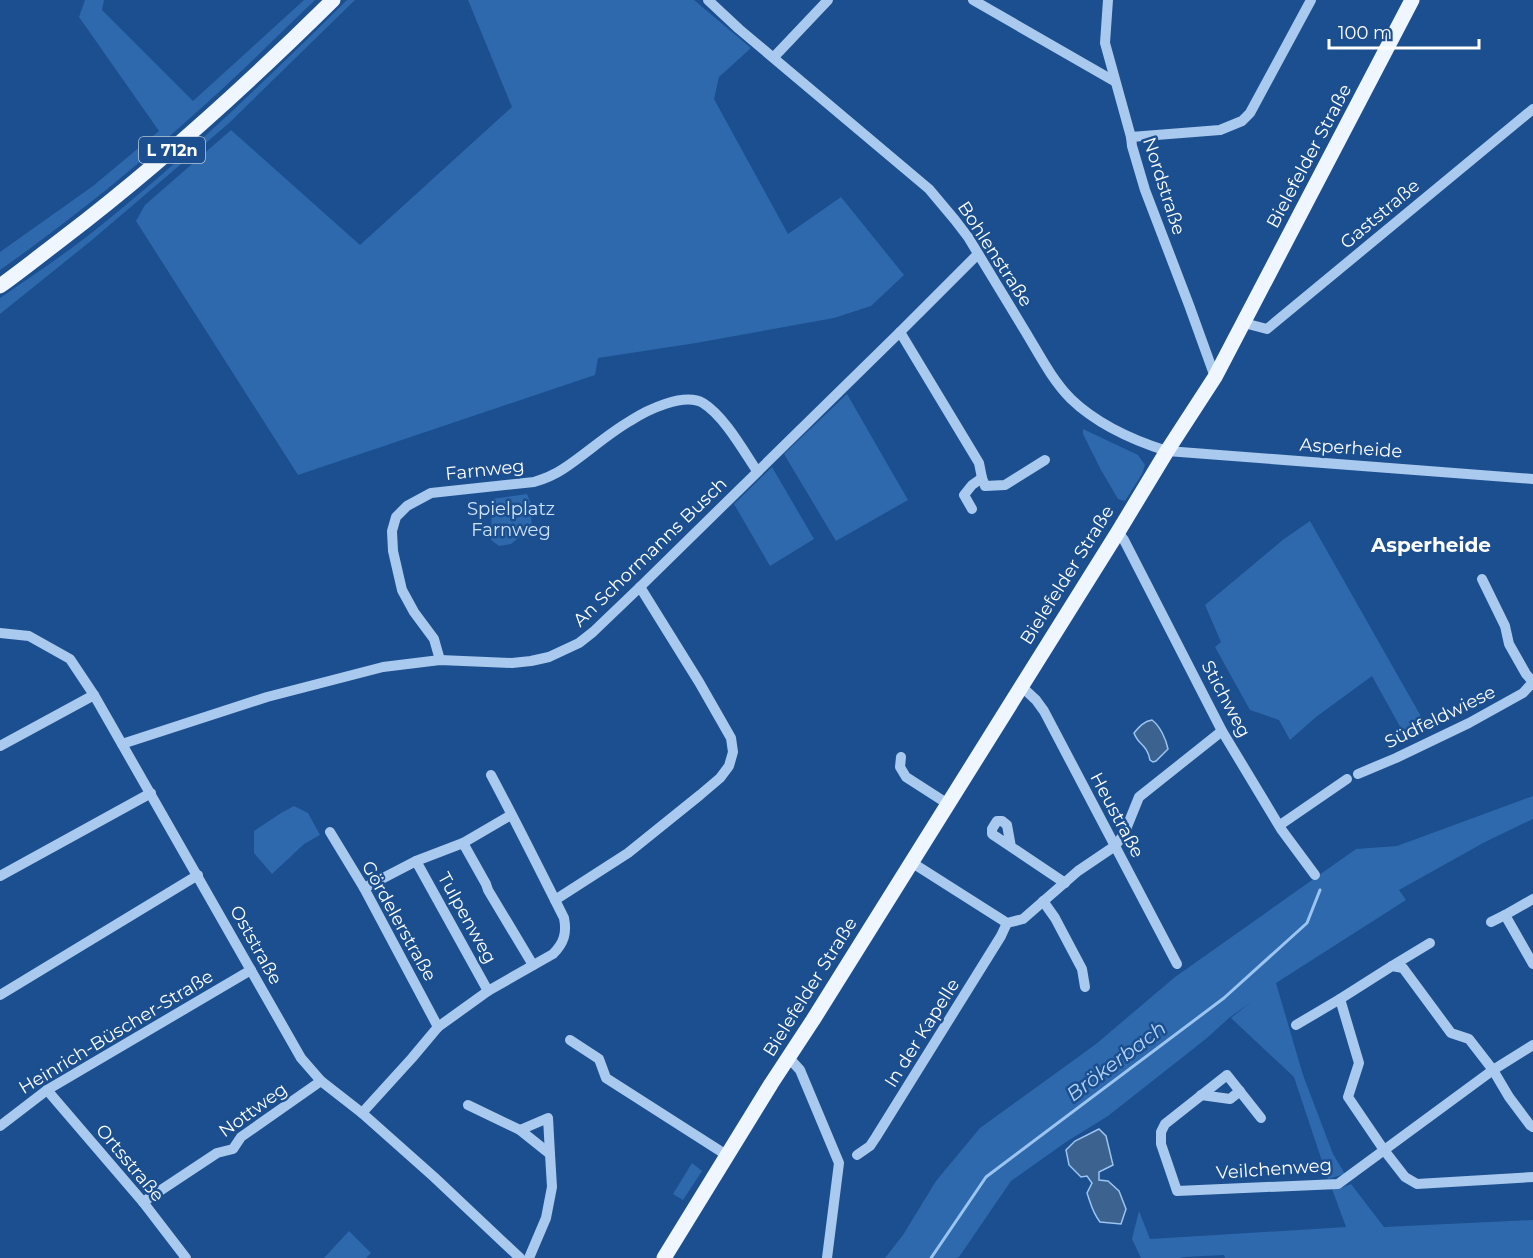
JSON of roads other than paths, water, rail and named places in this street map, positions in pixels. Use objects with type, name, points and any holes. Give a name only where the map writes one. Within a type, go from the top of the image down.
[{"type":"main road","name":"L 712n","points":[[0,286],[99,211],[182,142],[333,0]]},
{"type":"main road","name":"Bielefelder Straße","points":[[664,1258],[1215,376],[1412,0]]},
{"type":"street","name":"Bohlenstraße","points":[[708,0],[777,54],[929,189],[955,220],[1043,361],[1059,385],[1072,399],[1101,423],[1167,451]]},
{"type":"street","points":[[777,54],[828,0]]},
{"type":"street","points":[[974,0],[1114,81]]},
{"type":"street","name":"Nordstraße","points":[[1108,0],[1105,44],[1132,146],[1145,190],[1215,376]]},
{"type":"street","points":[[1131,137],[1220,130],[1242,121],[1250,113],[1311,0]]},
{"type":"street","name":"Gaststraße","points":[[1244,322],[1267,329],[1533,109]]},
{"type":"street","name":"An Schormanns Busch","points":[[122,744],[267,697],[383,667],[440,660],[512,663],[531,661],[549,657],[579,643],[640,587],[978,254]]},
{"type":"street","points":[[900,332],[979,463],[983,482]]},
{"type":"street","name":"Farnweg","points":[[440,660],[434,639],[414,612],[402,590],[393,551],[392,531],[396,517],[407,506],[430,493],[534,482],[548,478],[630,420],[674,401],[687,399],[701,402],[720,418],[757,471]]},
{"type":"street","name":"Asperheide","points":[[1167,451],[1533,479]]},
{"type":"street","points":[[972,509],[964,495],[972,485],[983,482],[1005,485],[1046,460]]},
{"type":"street","name":"Stichweg","points":[[1118,532],[1222,731],[1281,829],[1314,875]]},
{"type":"street","points":[[1482,579],[1505,626],[1509,644],[1533,682]]},
{"type":"street","points":[[555,900],[628,853],[700,795],[720,778],[729,766],[733,752],[731,738],[640,587]]},
{"type":"street","name":"Oststraße","points":[[0,633],[29,636],[70,659],[94,695],[151,793],[302,1058],[321,1081],[362,1113],[434,1177],[520,1258]]},
{"type":"street","name":"Südfeldwiese","points":[[1358,774],[1469,723],[1523,693],[1533,682]]},
{"type":"street","name":"Heustraße","points":[[1021,686],[1044,711],[1177,964]]},
{"type":"street","points":[[0,746],[94,695]]},
{"type":"street","points":[[911,862],[1007,923],[1023,919],[1078,871],[1115,846],[1124,834],[1139,797],[1222,731]]},
{"type":"street","points":[[901,757],[900,767],[906,777],[948,804]]},
{"type":"street","points":[[362,1113],[438,1027],[488,992],[561,947],[564,939],[564,918],[491,775]]},
{"type":"street","points":[[1280,825],[1347,779]]},
{"type":"street","points":[[0,876],[151,793]]},
{"type":"street","points":[[364,888],[416,861],[463,843],[511,816]]},
{"type":"street","name":"Gördelerstraße","points":[[330,832],[364,888],[438,1027]]},
{"type":"street","points":[[463,843],[533,965]]},
{"type":"street","points":[[1011,847],[1065,883]]},
{"type":"street","name":"Tulpenweg","points":[[416,861],[488,992]]},
{"type":"street","points":[[0,995],[198,875]]},
{"type":"street","points":[[1491,922],[1533,899]]},
{"type":"street","points":[[1043,901],[1055,918],[1082,969],[1086,987]]},
{"type":"street","points":[[1505,915],[1533,964]]},
{"type":"street","name":"In der Kapelle","points":[[857,1155],[870,1146],[876,1137],[1007,923]]},
{"type":"street","points":[[1296,1025],[1430,943]]},
{"type":"street","points":[[1392,966],[1403,968],[1451,1033],[1469,1039],[1533,1127]]},
{"type":"street","name":"Heinrich-Büscher-Straße","points":[[0,1126],[47,1090],[250,970]]},
{"type":"street","points":[[1340,999],[1359,1064],[1348,1097],[1405,1177],[1417,1184],[1533,1177]]},
{"type":"street","points":[[570,1040],[599,1059],[606,1078],[728,1156]]},
{"type":"street","name":"Veilchenweg","points":[[1260,1118],[1227,1075],[1165,1124],[1161,1132],[1161,1144],[1177,1191],[1338,1184],[1493,1070],[1533,1045]]},
{"type":"street","points":[[789,1058],[800,1070],[839,1163],[827,1258]]},
{"type":"street","name":"Nottweg","points":[[143,1203],[217,1152],[233,1149],[241,1137],[321,1081]]},
{"type":"street","name":"Ortsstraße","points":[[47,1090],[143,1203],[186,1258]]},
{"type":"street","points":[[1201,1095],[1230,1099],[1240,1091]]},
{"type":"street","points":[[468,1106],[520,1130],[550,1154]]},
{"type":"street","points":[[520,1130],[548,1118],[552,1187],[546,1218],[529,1258]]},
{"type":"waterway","name":"Brökerbach","points":[[931,1258],[986,1177],[1224,998],[1307,923],[1320,890]]},
{"type":"district","name":"Asperheide","points":[[1431,545]]},
{"type":"park label","name":"Spielplatz Farnweg","points":[[511,519]]}]
